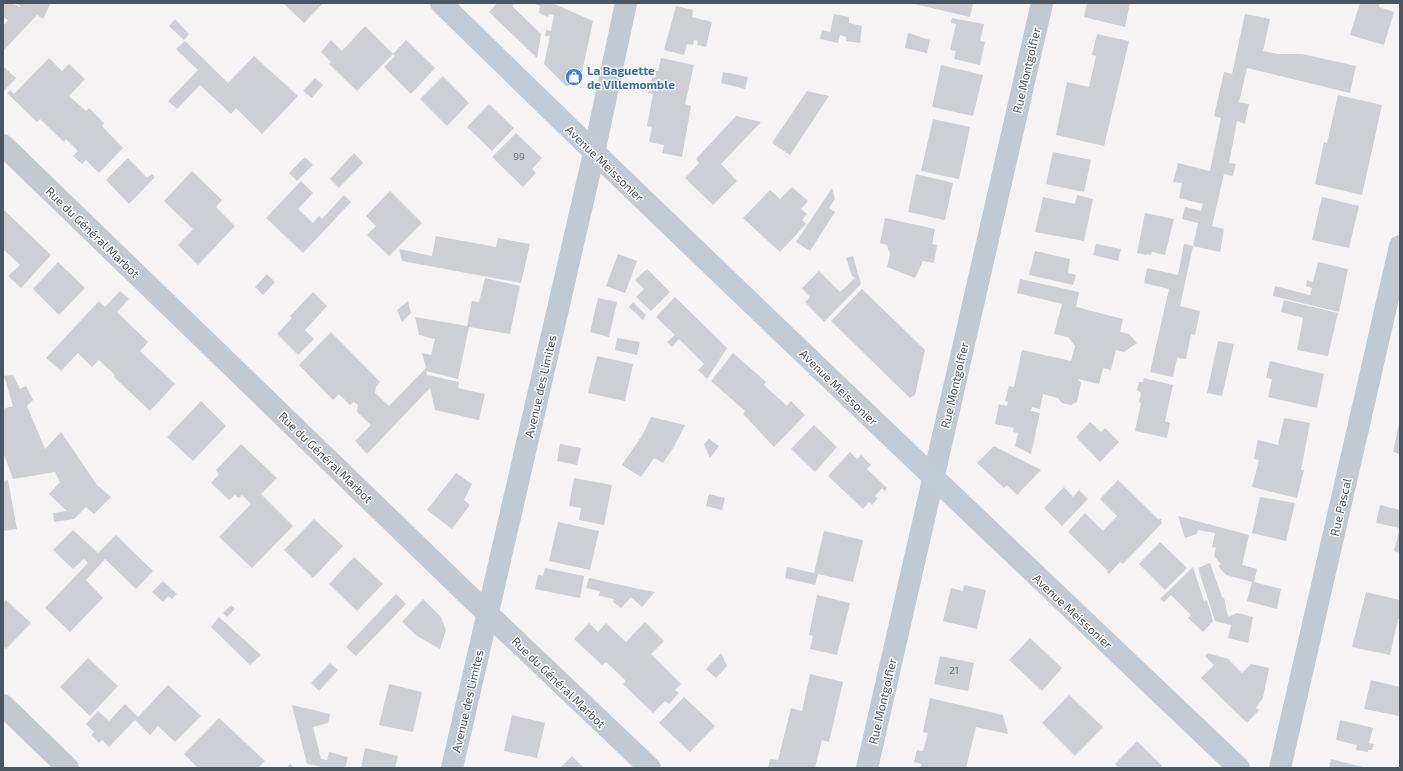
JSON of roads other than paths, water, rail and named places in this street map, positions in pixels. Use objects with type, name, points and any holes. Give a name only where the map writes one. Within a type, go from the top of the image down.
[{"type":"street","name":"Avenue Meissonier","points":[[441,3],[594,153],[933,478],[1240,768]]},
{"type":"street","name":"Avenue des Limites","points":[[452,768],[594,153],[626,3]]},
{"type":"street","name":"Rue Montgolfier","points":[[867,768],[1042,3]]},
{"type":"street","name":"Rue du Général Marbot","points":[[3,144],[487,613],[650,768]]},
{"type":"street","name":"Rue Pascal","points":[[1280,768],[1400,246]]},
{"type":"street","points":[[3,705],[68,768]]},
{"type":"place","name":"La Baguette de Villemomble","points":[[574,77]]}]
